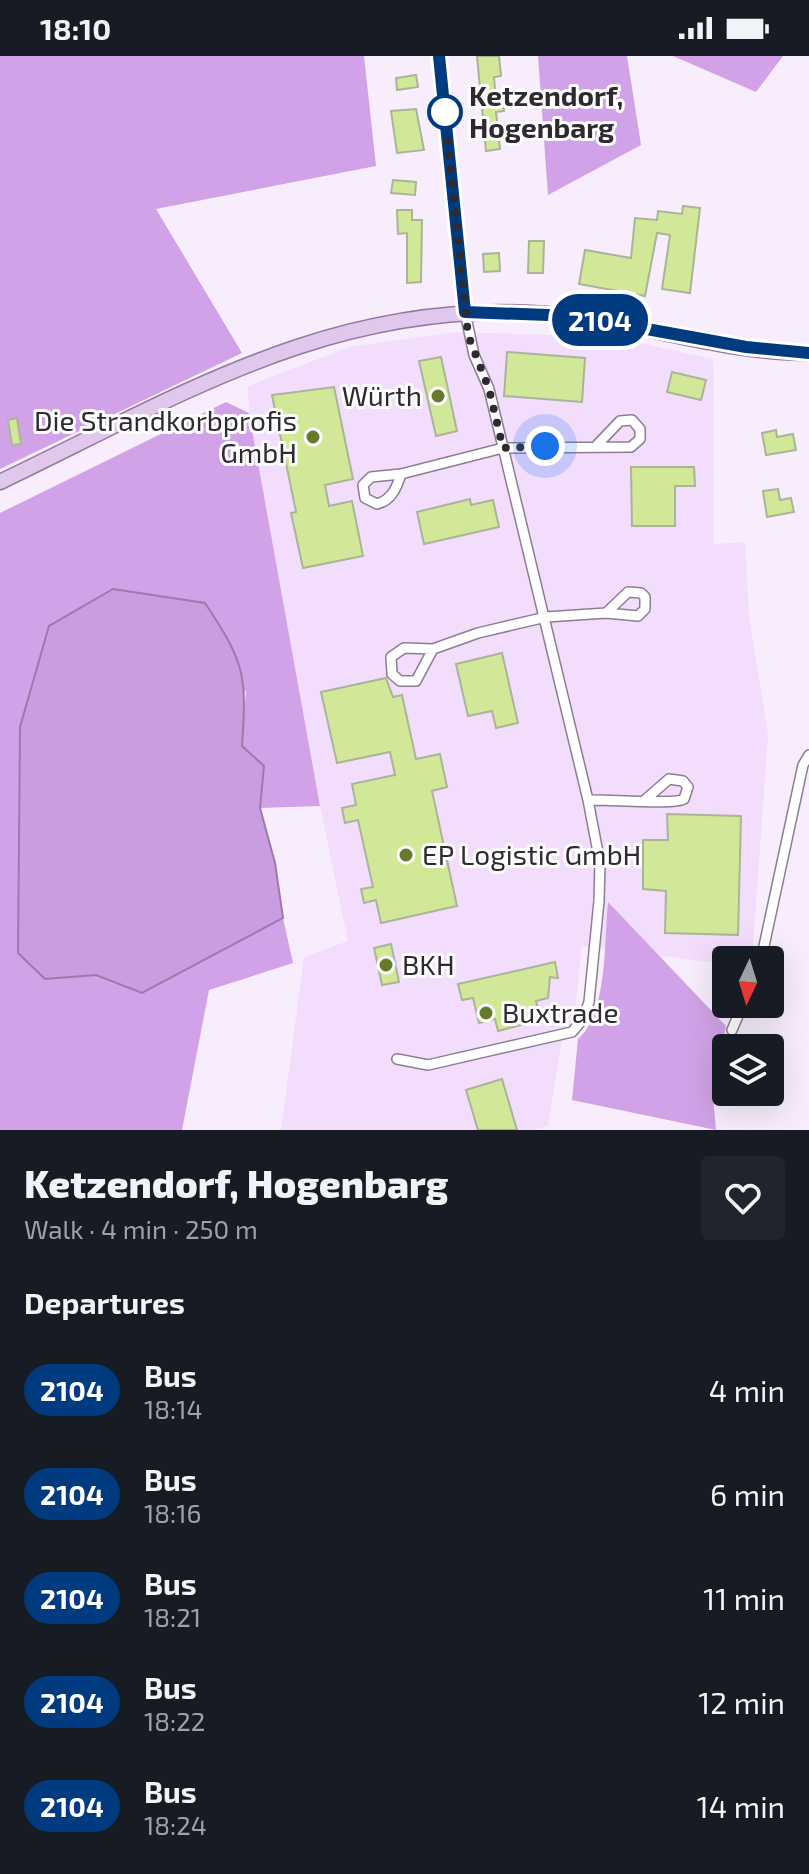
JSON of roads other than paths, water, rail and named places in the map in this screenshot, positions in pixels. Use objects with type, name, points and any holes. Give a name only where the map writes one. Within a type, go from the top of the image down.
[{"type":"main road","points":[[0,482],[219,377],[298,344],[371,325],[465,312],[575,316],[746,347],[809,353]]},
{"type":"street","points":[[397,1059],[428,1065],[572,1032],[583,1019],[589,1002],[600,877],[588,800],[546,617],[465,312],[439,56]]},
{"type":"street","points":[[401,474],[503,448],[631,447],[640,439],[640,429],[632,420],[620,421],[597,445]]},
{"type":"street","points":[[433,649],[416,681],[400,681],[392,674],[390,662],[396,652],[433,649],[478,633],[546,617],[606,613]]},
{"type":"street","points":[[764,946],[803,765],[809,755]]},
{"type":"street","points":[[588,800],[646,799]]},
{"type":"street","points":[[732,1030],[737,1018]]},
{"type":"place","name":"Ketzendorf, Hogenbarg","points":[[445,112]]},
{"type":"place","name":"Würth","points":[[438,396]]},
{"type":"place","name":"Die Strandkorbprofis GmbH","points":[[313,437]]},
{"type":"place","name":"EP Logistic GmbH","points":[[406,855]]},
{"type":"place","name":"BKH","points":[[386,965]]},
{"type":"place","name":"Buxtrade","points":[[486,1013]]}]
